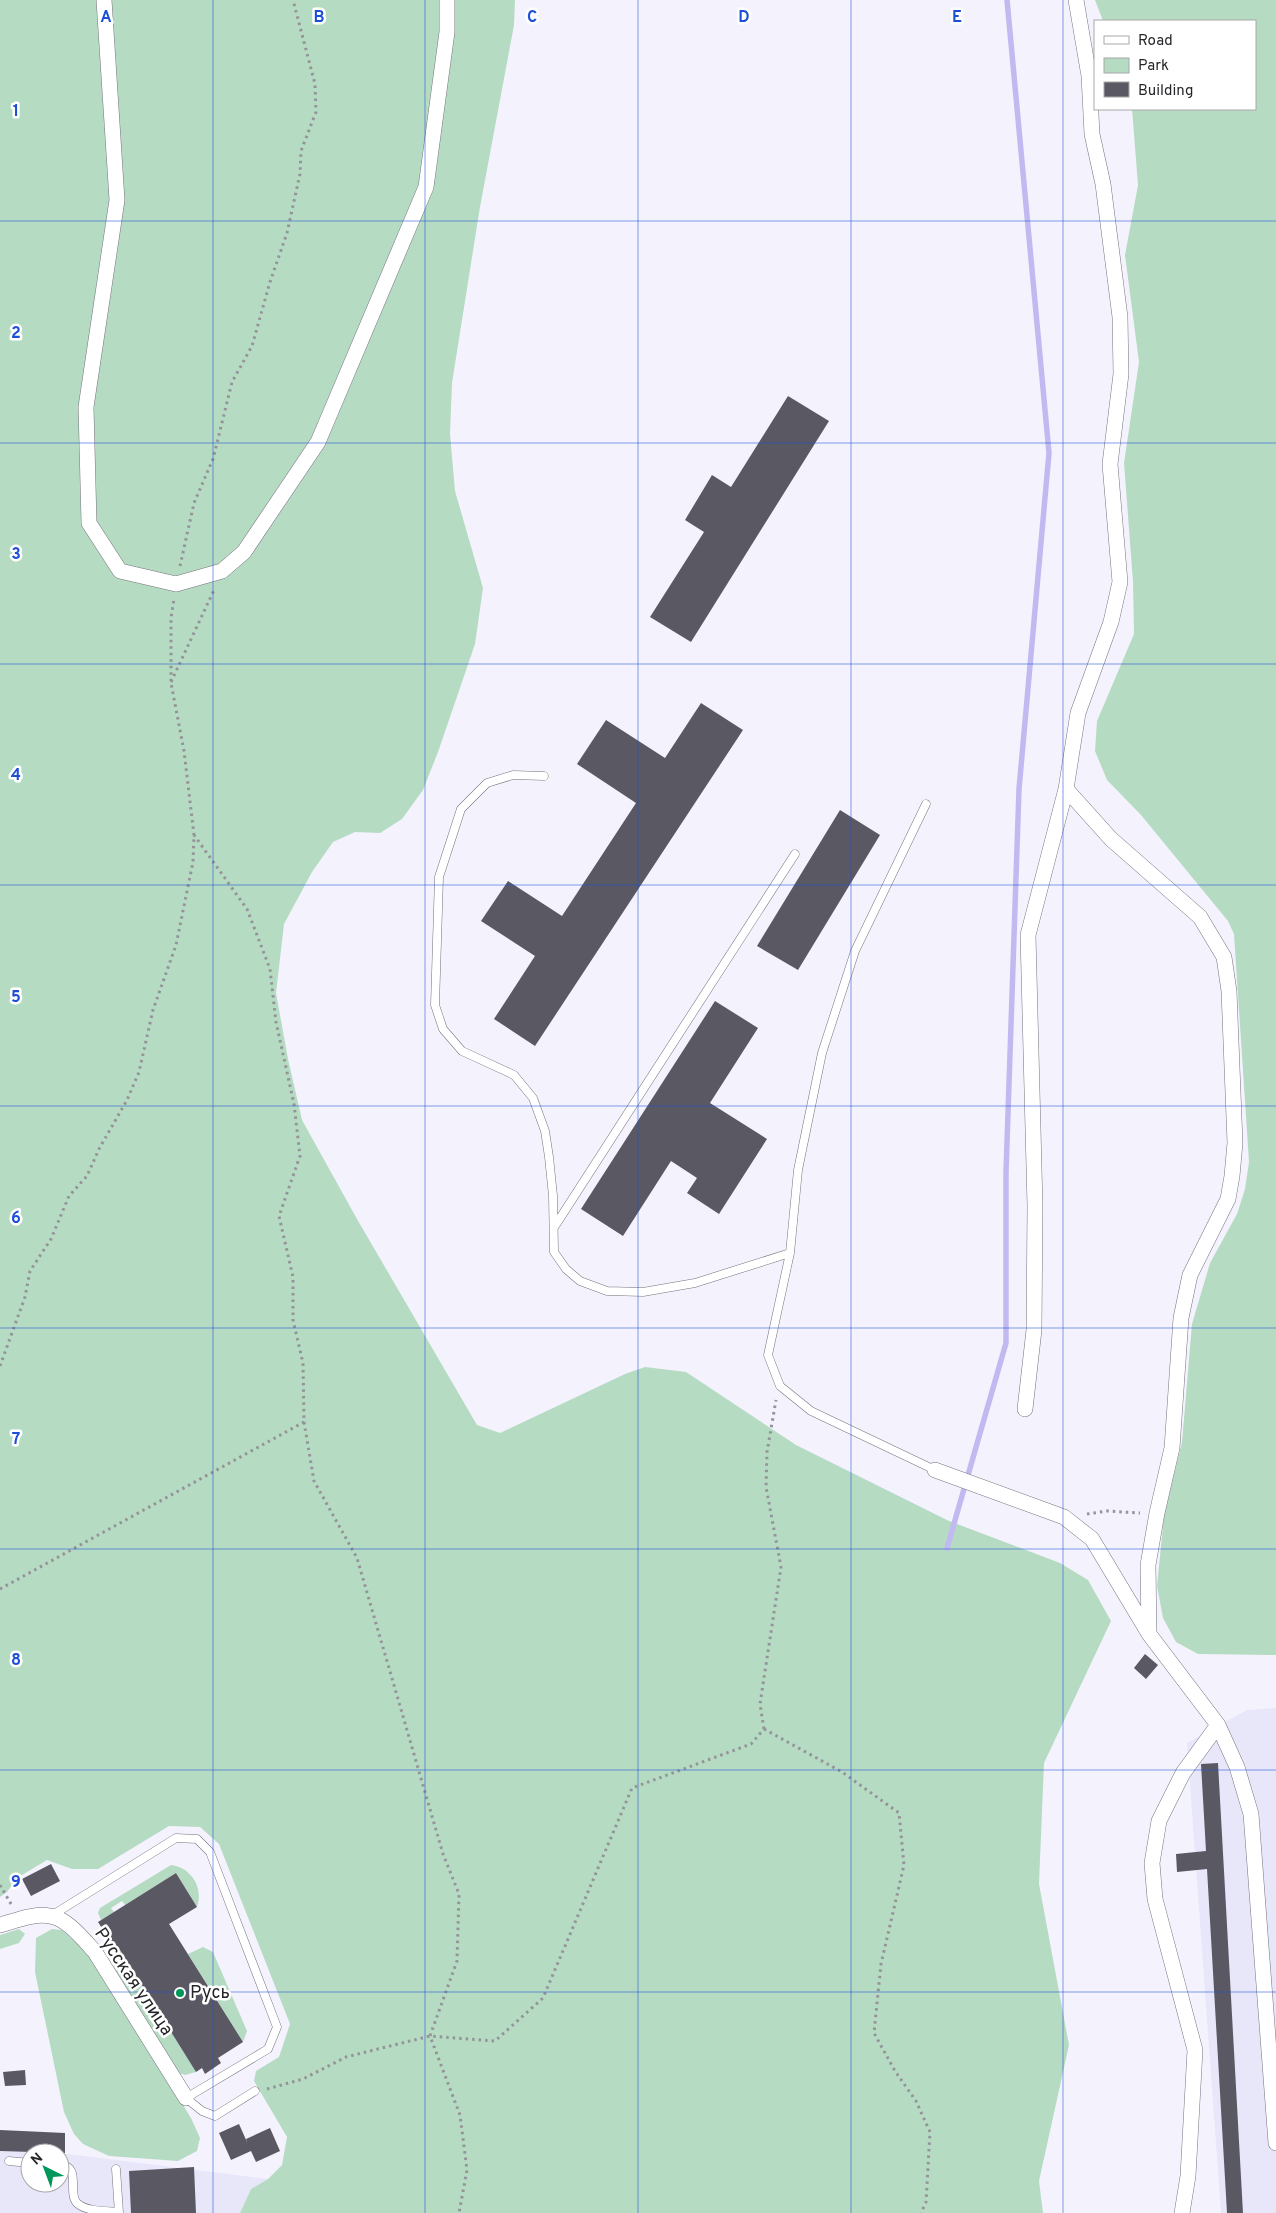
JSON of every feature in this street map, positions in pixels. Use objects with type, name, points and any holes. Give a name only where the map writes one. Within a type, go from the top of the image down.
[{"type":"street","points":[[104,0],[117,200],[86,407],[88,522],[120,571],[176,584],[222,571],[244,552],[318,442],[426,187],[447,32],[447,0]]},
{"type":"street","points":[[1025,1409],[1034,1330],[1035,1215],[1028,935],[1066,789],[1078,713],[1112,622],[1120,582],[1110,464],[1121,374],[1120,317],[1103,184],[1092,134],[1089,76],[1076,0]]},
{"type":"street","points":[[1066,789],[1111,839],[1200,917],[1224,957],[1229,991],[1234,1134],[1232,1176],[1228,1200],[1190,1275],[1180,1318],[1172,1448],[1157,1513],[1148,1565],[1149,1634]]},
{"type":"street","points":[[935,1470],[1064,1517],[1092,1539],[1149,1634],[1218,1726],[1237,1766],[1251,1814],[1276,2143]]},
{"type":"street","points":[[1182,2213],[1188,2176],[1195,2050],[1155,1899],[1152,1863],[1159,1821],[1183,1773],[1218,1726]]},
{"type":"street","points":[[0,1925],[26,1917],[51,1916]]},
{"type":"street","name":"Русская улица","points":[[51,1916],[76,1930],[95,1952],[186,2098]]},
{"type":"lane","points":[[544,776],[513,775],[487,783],[461,809],[439,877],[435,1005],[442,1029],[462,1051],[514,1075],[533,1098],[545,1131],[555,1226],[554,1252],[566,1269],[580,1281],[607,1291],[643,1292],[695,1283],[790,1253]]},
{"type":"lane","points":[[926,804],[855,951],[822,1053],[798,1170],[790,1253],[768,1355],[780,1386],[811,1410],[935,1470]]},
{"type":"lane","points":[[555,1226],[795,854]]},
{"type":"lane","points":[[51,1916],[176,1838],[197,1839],[210,1852],[277,2027],[268,2049],[186,2098],[202,2111],[216,2116],[255,2091]]},
{"type":"lane","points":[[9,2161],[20,2162]]},
{"type":"lane","points":[[70,2169],[73,2176],[73,2196],[76,2202],[83,2207],[119,2213],[116,2169]]},
{"type":"path","points":[[0,1366],[26,1297],[30,1271],[51,1239],[69,1196],[87,1176],[99,1149],[127,1100],[139,1072],[153,1010],[176,945],[193,862],[194,835],[184,751],[170,683],[170,618],[194,503],[213,459],[232,382],[252,346],[270,282],[287,233],[300,174],[301,151],[316,112],[315,84],[293,0]]},
{"type":"path","points":[[170,683],[222,571]]},
{"type":"path","points":[[194,835],[247,909],[270,969],[276,1022],[294,1104],[300,1156],[279,1216],[293,1277],[293,1320],[303,1363],[304,1422],[314,1481],[357,1558],[443,1854],[459,1894],[457,1961],[430,2036],[460,2116],[467,2170],[459,2213]]},
{"type":"path","points":[[764,1729],[760,1704],[781,1567],[766,1487],[767,1452],[772,1415],[780,1386]]},
{"type":"path","points":[[0,1589],[304,1422]]},
{"type":"path","points":[[1064,1517],[1107,1511],[1157,1513]]},
{"type":"path","points":[[255,2091],[303,2079],[346,2057],[430,2036],[495,2041],[543,1998],[632,1788],[751,1744],[764,1729]]},
{"type":"path","points":[[764,1729],[842,1772],[899,1813],[904,1865],[881,1964],[874,2033],[895,2071],[916,2101],[930,2132],[926,2202],[921,2213]]},
{"type":"path","points":[[0,1885],[17,1920]]},
{"type":"shaded area","points":[[1276,1708],[1276,2213],[1221,2213],[1187,1743],[1247,1710]]},
{"type":"shaded area","points":[[0,2146],[20,2148],[20,2193],[70,2193],[70,2154],[269,2179],[251,2189],[240,2213],[0,2213]]},
{"type":"green space","points":[[0,0],[515,0],[514,25],[480,207],[452,383],[450,434],[455,491],[483,588],[475,644],[423,790],[402,819],[380,833],[355,832],[333,842],[312,872],[284,924],[276,993],[302,1120],[357,1219],[477,1425],[500,1433],[625,1374],[645,1367],[686,1372],[796,1445],[949,1521],[1060,1563],[1088,1580],[1111,1621],[1044,1763],[1039,1884],[1069,2045],[1039,2181],[1043,2213],[240,2213],[251,2189],[268,2179],[282,2165],[287,2137],[254,2081],[256,2071],[279,2057],[290,2024],[219,1844],[200,1827],[169,1826],[98,1869],[72,1869],[47,1860],[17,1878],[7,1892],[0,1897]]},
{"type":"green space","points":[[1095,0],[1276,0],[1276,1655],[1198,1654],[1176,1642],[1163,1618],[1157,1586],[1164,1516],[1182,1442],[1192,1324],[1210,1263],[1237,1214],[1245,1189],[1249,1162],[1234,934],[1228,921],[1141,815],[1107,780],[1095,751],[1097,721],[1134,634],[1133,582],[1124,463],[1139,362],[1125,255],[1138,185],[1132,110],[1256,110],[1256,20],[1103,20]]},
{"type":"green space","points":[[171,1865],[184,1870],[194,1880],[199,1893],[197,1907],[176,1873],[125,1905],[122,1901],[111,1908],[114,1912],[101,1920],[98,1913],[100,1908]]},
{"type":"green space","points":[[19,1929],[25,1934],[19,1943],[0,1949],[0,1935]]},
{"type":"green space","points":[[52,1929],[62,1930],[94,1959],[191,2118],[200,2138],[197,2151],[178,2161],[109,2156],[83,2144],[74,2134],[64,2112],[35,1972],[36,1938]]},
{"type":"green space","points":[[203,1947],[213,1952],[247,2031],[243,2042],[188,1954]]},
{"type":"green space","points":[[120,1950],[196,2072],[185,2075],[176,2072],[114,1970],[114,1960]]},
{"type":"building","points":[[788,396],[829,421],[691,642],[650,617],[704,532],[685,520],[712,475],[731,487]]},
{"type":"building","points":[[701,703],[743,730],[535,1046],[494,1019],[535,956],[481,921],[508,881],[562,916],[636,803],[577,764],[606,720],[665,758]]},
{"type":"building","points":[[840,810],[880,835],[798,970],[757,946]]},
{"type":"building","points":[[715,1001],[758,1028],[710,1103],[767,1139],[719,1214],[687,1193],[697,1178],[671,1161],[623,1236],[581,1209]]},
{"type":"building","points":[[1145,1654],[1158,1665],[1146,1679],[1134,1668]]},
{"type":"building","points":[[1218,1763],[1243,2213],[1227,2213],[1207,1869],[1177,1872],[1176,1854],[1206,1851],[1201,1764]]},
{"type":"building","points":[[51,1864],[60,1881],[31,1896],[22,1879]]},
{"type":"building","name":"Русь","points":[[176,1873],[197,1907],[169,1924],[243,2042],[218,2058],[221,2063],[205,2074],[202,2068],[196,2072],[120,1950],[117,1952],[98,1922]]},
{"type":"building","points":[[25,2070],[26,2085],[5,2086],[3,2072]]},
{"type":"building","points":[[239,2124],[247,2142],[246,2139],[270,2128],[280,2151],[256,2162],[251,2151],[231,2160],[219,2133]]},
{"type":"building","points":[[0,2130],[65,2133],[65,2143],[20,2143],[20,2152],[0,2151]]},
{"type":"building","points":[[194,2167],[196,2213],[131,2213],[129,2171]]},
{"type":"waterway","points":[[947,1548],[1006,1343],[1006,1172],[1019,789],[1049,453],[1007,0]]},
{"type":"place","name":"Русь","points":[[180,1993]]}]
